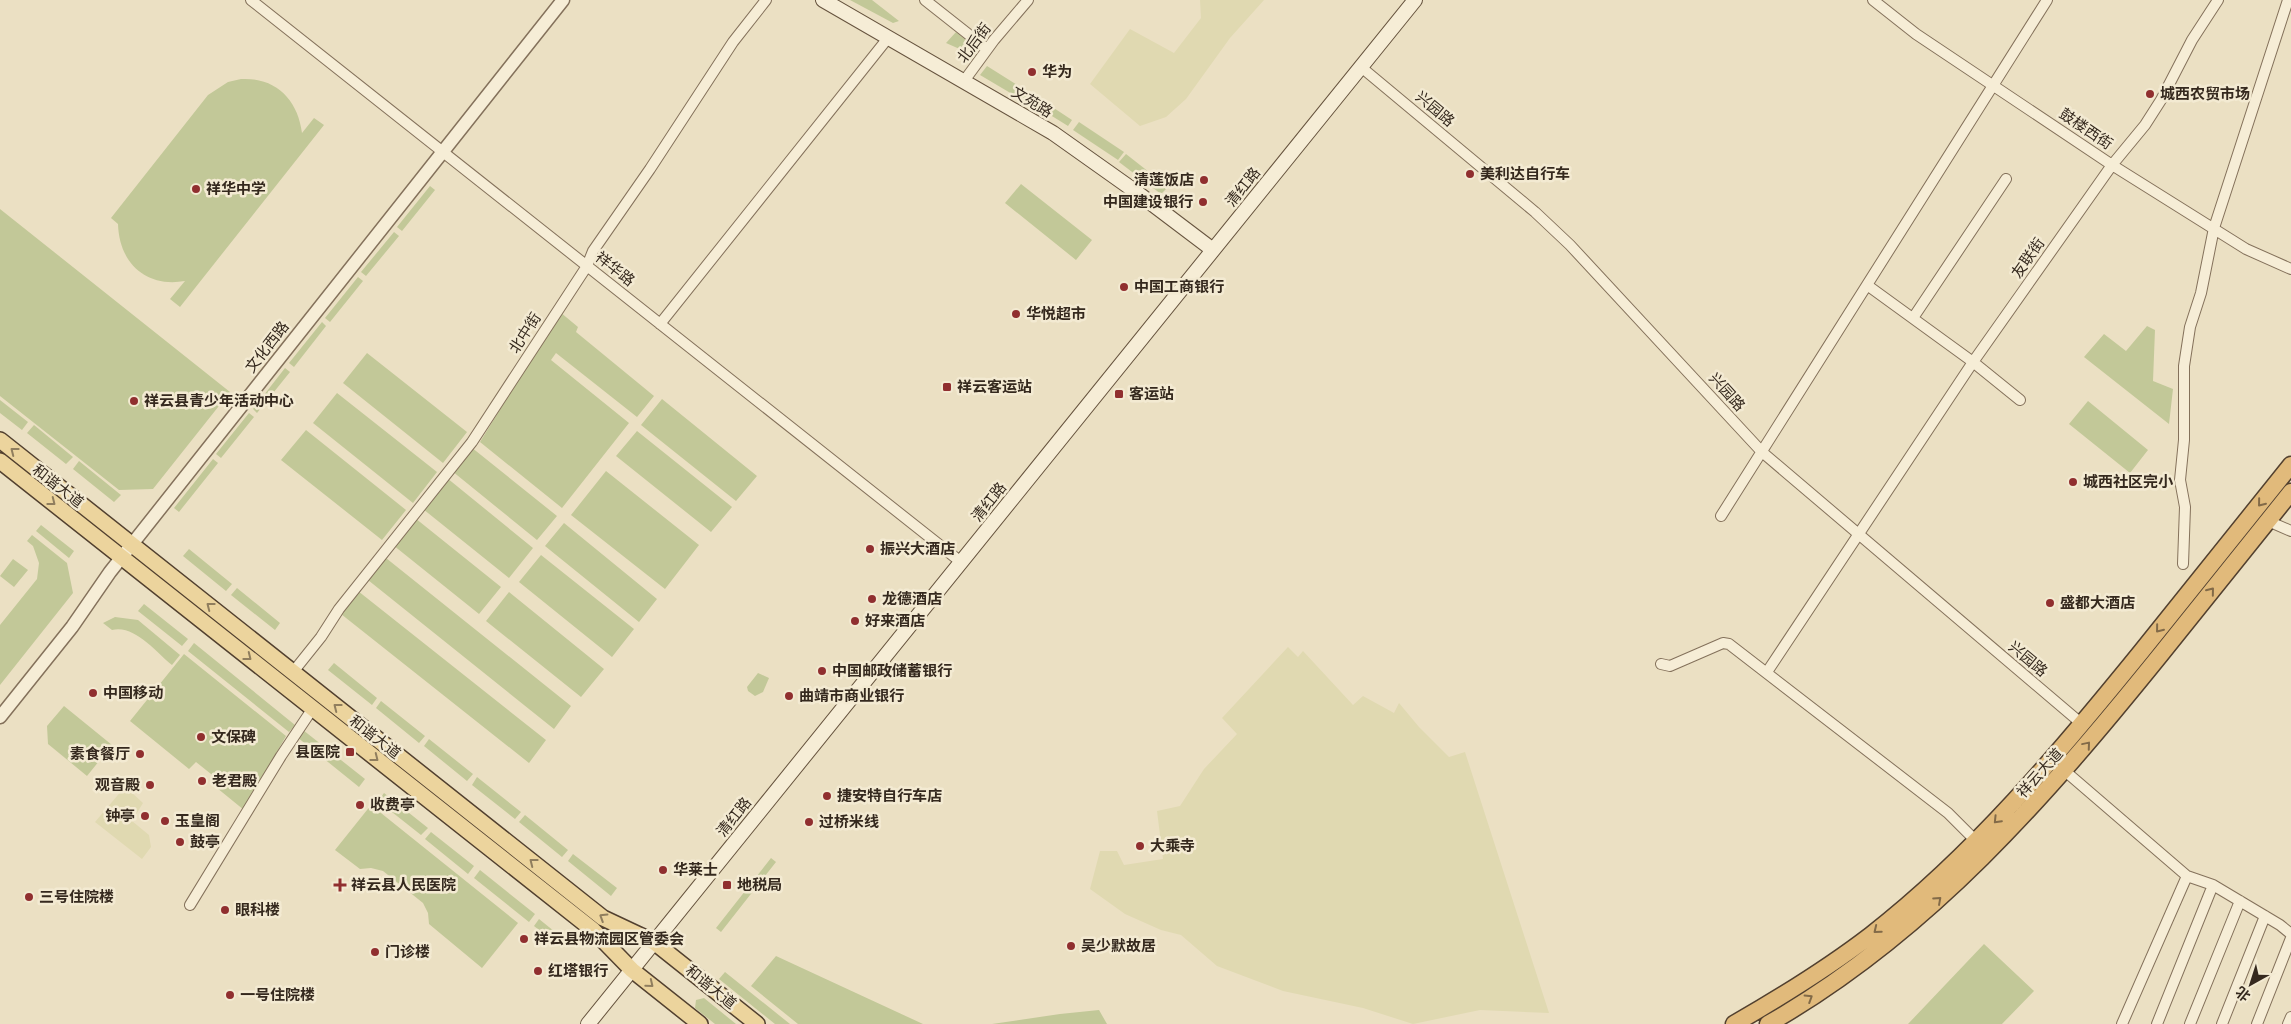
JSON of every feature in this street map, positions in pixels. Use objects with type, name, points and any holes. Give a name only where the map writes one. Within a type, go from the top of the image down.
[{"type":"highway","name":"祥云大道","points":[[1734,1024],[1808,979],[1872,934],[1919,894],[1976,841],[2024,792],[2082,724],[2291,464]]},
{"type":"highway","name":"祥云大道","points":[[1768,1024],[1862,963],[1901,932],[1987,855],[2065,771],[2291,492]]},
{"type":"main road","name":"文苑路","points":[[822,0],[1031,119],[1065,141],[1213,250]]},
{"type":"main road","name":"清红路","points":[[588,1024],[1415,0]]},
{"type":"main road","name":"和谐大道","points":[[0,440],[603,918],[654,942],[757,1024]]},
{"type":"main road","name":"和谐大道","points":[[0,461],[593,930],[632,970],[700,1024]]},
{"type":"street","name":"祥华路","points":[[251,0],[961,562]]},
{"type":"street","name":"文化西路","points":[[0,717],[72,627],[122,557],[563,0]]},
{"type":"street","name":"北中街","points":[[293,672],[321,637],[339,608],[472,442],[587,266],[593,251],[650,169],[733,42],[766,0]]},
{"type":"street","points":[[926,0],[987,49]]},
{"type":"street","name":"北后街","points":[[964,81],[987,49],[1028,0]]},
{"type":"street","name":"鼓楼西街","points":[[1873,0],[1916,34],[2112,165],[2246,248],[2291,269]]},
{"type":"street","points":[[1721,516],[2047,0]]},
{"type":"street","name":"友联街","points":[[1767,672],[1974,362],[2112,165],[2145,125],[2161,100],[2192,40],[2218,0]]},
{"type":"street","points":[[2183,564],[2185,507],[2180,480],[2184,440],[2184,366],[2190,327],[2201,293],[2214,228],[2288,0]]},
{"type":"street","points":[[660,324],[888,38]]},
{"type":"street","name":"兴园路","points":[[1361,67],[1535,212],[1570,245],[1762,452],[2082,724]]},
{"type":"street","points":[[1913,318],[2006,179]]},
{"type":"street","points":[[1867,285],[1974,362],[2020,400]]},
{"type":"street","points":[[2268,521],[2291,531]]},
{"type":"street","points":[[1662,664],[1670,666],[1723,644],[1738,650],[1948,813],[1976,841]]},
{"type":"street","points":[[190,905],[281,756],[313,708]]},
{"type":"street","points":[[2065,771],[2187,876],[2214,885],[2291,934]]},
{"type":"street","points":[[2122,1024],[2187,876]]},
{"type":"street","points":[[2157,1024],[2214,885]]},
{"type":"street","points":[[2190,1024],[2240,901]]},
{"type":"street","points":[[2222,1024],[2265,916]]},
{"type":"street","points":[[2256,1024],[2291,938]]},
{"type":"street","points":[[2288,1024],[2291,1017]]},
{"type":"shaded area","points":[[1200,0],[1264,0],[1230,38],[1186,99],[1166,117],[1140,126],[1090,84],[1130,29],[1174,53],[1201,18]]},
{"type":"shaded area","points":[[1288,647],[1298,657],[1303,651],[1353,705],[1363,696],[1394,713],[1399,703],[1419,727],[1449,757],[1465,752],[1549,1013],[1480,1010],[1413,1024],[1363,1008],[1283,991],[1217,966],[1181,935],[1161,930],[1125,914],[1090,889],[1100,851],[1117,851],[1124,865],[1163,859],[1157,811],[1180,806],[1204,769],[1237,734],[1222,718]]},
{"type":"shaded area","points":[[123,789],[126,792],[130,791],[143,803],[132,821],[149,835],[151,847],[142,859],[95,822]]},
{"type":"green space","points":[[850,0],[872,0],[899,21],[893,23]]},
{"type":"green space","points":[[956,32],[976,48],[971,54],[946,43]]},
{"type":"green space","points":[[987,66],[1025,90],[1019,98],[980,75]]},
{"type":"green space","points":[[254,79],[265,82],[283,93],[296,110],[302,133],[314,118],[324,125],[180,307],[170,299],[185,281],[171,282],[158,280],[146,276],[137,269],[129,261],[123,250],[118,224],[111,218],[208,95],[228,82]]},
{"type":"green space","points":[[1028,91],[1072,120],[1068,126],[1023,98]]},
{"type":"green space","points":[[1079,122],[1124,152],[1118,160],[1073,130]]},
{"type":"green space","points":[[1126,154],[1168,187],[1161,194],[1119,162]]},
{"type":"green space","points":[[1021,184],[1092,240],[1076,260],[1005,203]]},
{"type":"green space","points":[[430,186],[435,190],[402,231],[397,227]]},
{"type":"green space","points":[[0,209],[230,392],[153,489],[119,490],[0,396]]},
{"type":"green space","points":[[394,232],[399,236],[366,276],[361,272]]},
{"type":"green space","points":[[358,277],[363,281],[330,322],[325,318]]},
{"type":"green space","points":[[560,312],[578,327],[576,332],[654,396],[637,417],[556,353],[551,360],[629,423],[562,508],[480,442]]},
{"type":"green space","points":[[322,322],[326,326],[294,367],[289,363]]},
{"type":"green space","points":[[2147,326],[2155,330],[2153,381],[2173,389],[2169,424],[2084,357],[2104,334],[2126,351]]},
{"type":"green space","points":[[367,353],[467,432],[443,463],[343,383]]},
{"type":"green space","points":[[285,368],[290,372],[257,413],[253,409]]},
{"type":"green space","points":[[337,393],[437,472],[413,503],[313,423]]},
{"type":"green space","points":[[662,399],[757,476],[736,501],[641,425]]},
{"type":"green space","points":[[0,400],[28,422],[22,430],[0,413]]},
{"type":"green space","points":[[2088,401],[2148,450],[2130,473],[2069,424]]},
{"type":"green space","points":[[249,413],[254,417],[221,458],[216,454]]},
{"type":"green space","points":[[34,425],[73,457],[66,464],[27,433]]},
{"type":"green space","points":[[306,430],[406,510],[382,540],[281,460]]},
{"type":"green space","points":[[637,431],[732,507],[711,532],[616,456]]},
{"type":"green space","points":[[471,447],[557,516],[537,540],[452,471]]},
{"type":"green space","points":[[213,459],[218,463],[179,512],[174,508]]},
{"type":"green space","points":[[79,461],[121,495],[114,502],[73,469]]},
{"type":"green space","points":[[606,471],[699,545],[665,589],[571,515]]},
{"type":"green space","points":[[447,478],[533,548],[509,578],[423,509]]},
{"type":"green space","points":[[415,518],[501,587],[479,614],[393,545]]},
{"type":"green space","points":[[564,523],[657,599],[639,622],[545,546]]},
{"type":"green space","points":[[41,525],[74,551],[69,558],[36,531]]},
{"type":"green space","points":[[32,535],[67,563],[73,593],[0,685],[0,625],[37,579],[39,563],[33,546],[27,541]]},
{"type":"green space","points":[[189,549],[232,584],[226,591],[183,556]]},
{"type":"green space","points":[[541,555],[634,629],[612,657],[519,582]]},
{"type":"green space","points":[[386,558],[571,706],[554,729],[368,580]]},
{"type":"green space","points":[[13,559],[28,570],[14,587],[0,576]]},
{"type":"green space","points":[[237,588],[280,623],[275,630],[231,595]]},
{"type":"green space","points":[[358,591],[546,740],[529,763],[341,614]]},
{"type":"green space","points":[[509,592],[604,669],[581,697],[486,621]]},
{"type":"green space","points":[[144,604],[188,639],[182,646],[138,611]]},
{"type":"green space","points":[[115,617],[138,620],[180,655],[172,665],[136,635],[120,629],[112,630],[103,623]]},
{"type":"green space","points":[[194,643],[295,725],[289,732],[188,651]]},
{"type":"green space","points":[[184,654],[286,736],[244,810],[217,788],[221,782],[196,762],[189,769],[130,721]]},
{"type":"green space","points":[[334,663],[377,698],[372,705],[328,670]]},
{"type":"green space","points":[[758,673],[769,678],[763,692],[755,696],[748,691],[747,687]]},
{"type":"green space","points":[[381,701],[425,736],[419,743],[376,708]]},
{"type":"green space","points":[[64,706],[112,745],[87,776],[48,744],[47,726]]},
{"type":"green space","points":[[303,730],[365,779],[359,787],[297,737]]},
{"type":"green space","points":[[429,739],[473,774],[467,781],[424,746]]},
{"type":"green space","points":[[477,777],[521,812],[515,819],[472,785]]},
{"type":"green space","points":[[384,793],[428,828],[421,835],[378,801]]},
{"type":"green space","points":[[371,805],[518,923],[482,968],[429,924],[428,913],[423,903],[383,871],[371,868],[360,869],[335,850]]},
{"type":"green space","points":[[525,815],[568,850],[562,857],[519,822]]},
{"type":"green space","points":[[431,832],[474,866],[468,874],[425,839]]},
{"type":"green space","points":[[573,854],[617,888],[611,896],[568,861]]},
{"type":"green space","points":[[771,858],[776,862],[721,932],[716,928]]},
{"type":"green space","points":[[480,870],[535,914],[529,922],[474,878]]},
{"type":"green space","points":[[539,919],[565,940],[560,947],[534,926]]},
{"type":"green space","points":[[1984,944],[2034,991],[2002,1024],[1908,1024]]},
{"type":"green space","points":[[776,956],[923,1024],[798,1024],[751,986]]},
{"type":"green space","points":[[725,972],[790,1024],[775,1024],[719,979]]},
{"type":"green space","points":[[704,998],[736,1024],[715,1024],[695,1008],[696,1000]]},
{"type":"green space","points":[[1099,1010],[1107,1024],[992,1024],[1060,1014]]},
{"type":"place","name":"华为","points":[[1032,72]]},
{"type":"place","name":"城西农贸市场","points":[[2150,94]]},
{"type":"place","name":"美利达自行车","points":[[1470,174]]},
{"type":"place","name":"清莲饭店","points":[[1204,180]]},
{"type":"place","name":"祥华中学","points":[[196,189]]},
{"type":"place","name":"中国建设银行","points":[[1203,202]]},
{"type":"place","name":"中国工商银行","points":[[1124,287]]},
{"type":"place","name":"华悦超市","points":[[1016,314]]},
{"type":"place","name":"祥云客运站","points":[[947,387]]},
{"type":"place","name":"客运站","points":[[1119,394]]},
{"type":"place","name":"祥云县青少年活动中心","points":[[134,401]]},
{"type":"place","name":"城西社区完小","points":[[2073,482]]},
{"type":"place","name":"振兴大酒店","points":[[870,549]]},
{"type":"place","name":"龙德酒店","points":[[872,599]]},
{"type":"place","name":"盛都大酒店","points":[[2050,603]]},
{"type":"place","name":"好来酒店","points":[[855,621]]},
{"type":"place","name":"中国邮政储蓄银行","points":[[822,671]]},
{"type":"place","name":"中国移动","points":[[93,693]]},
{"type":"place","name":"曲靖市商业银行","points":[[789,696]]},
{"type":"place","name":"文保碑","points":[[201,737]]},
{"type":"place","name":"县医院","points":[[350,752]]},
{"type":"place","name":"素食餐厅","points":[[140,754]]},
{"type":"place","name":"老君殿","points":[[202,781]]},
{"type":"place","name":"观音殿","points":[[150,785]]},
{"type":"place","name":"捷安特自行车店","points":[[827,796]]},
{"type":"place","name":"收费亭","points":[[360,805]]},
{"type":"place","name":"钟亭","points":[[145,816]]},
{"type":"place","name":"玉皇阁","points":[[165,821]]},
{"type":"place","name":"过桥米线","points":[[809,822]]},
{"type":"place","name":"鼓亭","points":[[180,842]]},
{"type":"place","name":"大乘寺","points":[[1140,846]]},
{"type":"place","name":"华莱士","points":[[663,870]]},
{"type":"place","name":"祥云县人民医院","points":[[340,885]]},
{"type":"place","name":"地税局","points":[[727,885]]},
{"type":"place","name":"三号住院楼","points":[[29,897]]},
{"type":"place","name":"眼科楼","points":[[225,910]]},
{"type":"place","name":"祥云县物流园区管委会","points":[[524,939]]},
{"type":"place","name":"吴少默故居","points":[[1071,946]]},
{"type":"place","name":"门诊楼","points":[[375,952]]},
{"type":"place","name":"红塔银行","points":[[538,971]]},
{"type":"place","name":"一号住院楼","points":[[230,995]]}]
